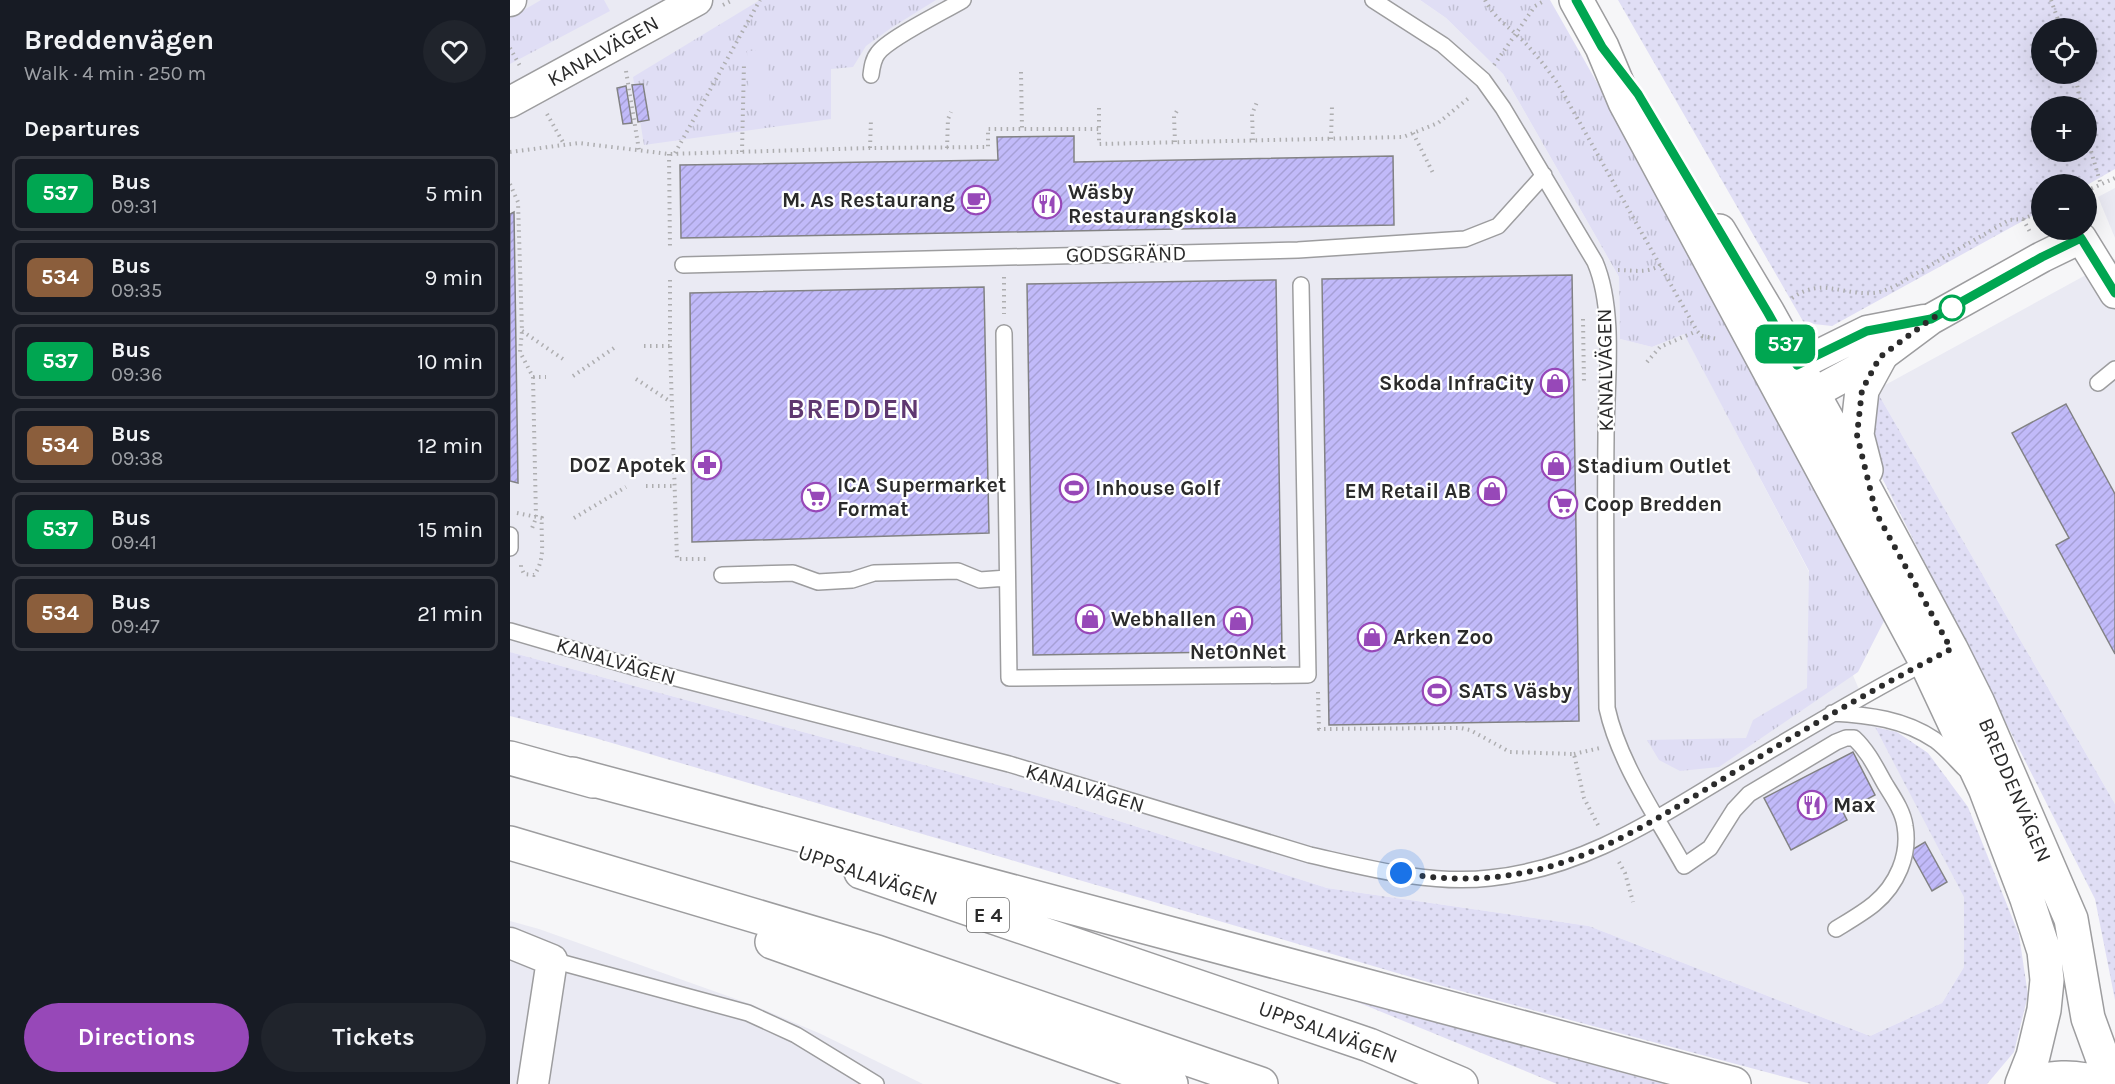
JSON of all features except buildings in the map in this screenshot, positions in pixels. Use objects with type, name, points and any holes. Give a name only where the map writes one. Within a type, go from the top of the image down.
[{"type":"main road","name":"BREDDENVÄGEN","points":[[1576,0],[1602,47],[1638,94],[1938,655],[1978,703],[2071,920],[2088,1018],[2112,1084]]},
{"type":"main road","points":[[1876,513],[1857,435],[1862,390],[1880,357]]},
{"type":"main road","name":"BREDDENVÄGEN","points":[[1801,400],[1876,513],[1938,655],[2044,951],[2047,980],[2044,1010],[2024,1084]]},
{"type":"main road","name":"UPPSALAVÄGEN","points":[[510,758],[572,774],[1369,1045],[1461,1084]]},
{"type":"main road","points":[[572,774],[1734,1084]]},
{"type":"main road","points":[[510,843],[877,951],[1261,1084]]},
{"type":"main road","points":[[510,849],[1171,1084]]},
{"type":"main road","points":[[2024,1084],[2046,1078],[2066,1078],[2090,1080],[2098,1084]]},
{"type":"street","name":"KANALVÄGEN","points":[[510,102],[696,0]]},
{"type":"street","points":[[1801,400],[1880,357],[1931,319],[2042,257],[2081,238],[2115,293]]},
{"type":"street","points":[[1785,371],[1867,331],[1931,319]]},
{"type":"street","points":[[510,943],[552,960],[533,1084]]},
{"type":"lane","points":[[871,75],[873,63],[879,52],[963,0]]},
{"type":"lane","name":"KANALVÄGEN","points":[[1373,0],[1443,45],[1484,80],[1595,261],[1602,284],[1607,325],[1607,708],[1617,742],[1658,818]]},
{"type":"lane","name":"GODSGRÄND","points":[[683,265],[1298,250],[1465,239],[1498,226],[1544,175]]},
{"type":"lane","points":[[1004,333],[1009,678],[1308,675],[1301,285]]},
{"type":"lane","points":[[2098,383],[2115,369]]},
{"type":"lane","points":[[510,535],[510,548]]},
{"type":"lane","points":[[722,575],[793,573],[818,582],[852,580],[874,573],[958,571],[980,580],[1007,578]]},
{"type":"lane","name":"KANALVÄGEN","points":[[510,631],[637,668],[1010,764],[1310,855],[1357,866],[1418,876],[1455,879],[1488,879],[1525,874],[1563,863],[1609,845],[1832,713],[1938,655]]},
{"type":"lane","points":[[1832,713],[1890,719],[1911,726],[1936,741],[1984,788]]},
{"type":"lane","points":[[1658,818],[1683,866],[1710,848],[1734,810],[1749,794],[1836,742],[1854,738],[1863,747],[1899,807],[1905,824],[1905,856],[1900,872],[1882,897],[1836,929]]},
{"type":"lane","points":[[552,960],[748,1013],[796,1035],[876,1084]]},
{"type":"path","points":[[675,154],[760,0]]},
{"type":"path","points":[[1485,0],[1503,24],[1543,62],[1558,84],[1697,331],[1702,336],[1716,339],[1757,320],[1810,288],[1875,293],[1895,286],[2009,220],[2031,216]]},
{"type":"path","points":[[2051,0],[2057,18]]},
{"type":"path","points":[[1099,108],[1098,144],[1403,137],[1438,123],[1474,95],[1535,6],[1544,1]]},
{"type":"path","points":[[742,152],[744,63]]},
{"type":"path","points":[[626,68],[639,150]]},
{"type":"path","points":[[1021,72],[1022,129]]},
{"type":"path","points":[[1253,140],[1252,114],[1257,102]]},
{"type":"path","points":[[1331,139],[1332,106]]},
{"type":"path","points":[[1175,142],[1174,116],[1178,109]]},
{"type":"path","points":[[947,148],[948,119],[951,112]]},
{"type":"path","points":[[870,148],[871,119]]},
{"type":"path","points":[[510,152],[579,143],[669,154],[988,147],[988,129],[1099,129]]},
{"type":"path","points":[[1413,133],[1434,175]]},
{"type":"path","points":[[669,154],[670,253]]},
{"type":"path","points":[[2094,162],[2101,185]]},
{"type":"path","points":[[2097,187],[2115,178]]},
{"type":"path","points":[[510,184],[518,202],[522,331],[520,352],[533,377],[537,518],[510,512]]},
{"type":"path","points":[[1004,257],[1004,333]]},
{"type":"path","points":[[1614,270],[1652,271],[1661,265]]},
{"type":"path","points":[[670,275],[677,559],[710,559]]},
{"type":"path","points":[[522,331],[563,359]]},
{"type":"path","points":[[1647,362],[1660,347],[1697,331]]},
{"type":"path","points":[[573,376],[617,346]]},
{"type":"path","points":[[644,346],[670,346]]},
{"type":"path","points":[[533,377],[546,376]]},
{"type":"path","points":[[636,380],[672,402]]},
{"type":"path","points":[[646,486],[674,486]]},
{"type":"path","points":[[574,518],[626,487]]},
{"type":"path","points":[[1317,687],[1319,729],[1461,728],[1470,730],[1510,752],[1574,754],[1584,798],[1600,830]]},
{"type":"path","points":[[1619,861],[1625,873],[1633,902]]},
{"type":"shaded area","points":[[510,0],[1420,0],[1446,18],[1503,74],[1619,277],[1620,339],[1652,347],[1684,333],[1809,572],[1875,727],[1965,896],[1964,967],[1942,1003],[1870,1036],[1589,926],[1327,888],[1060,802],[510,652]]},
{"type":"shaded area","points":[[2115,188],[2115,238],[2098,197]]},
{"type":"shaded area","points":[[2115,259],[2115,804],[1876,390]]},
{"type":"shaded area","points":[[510,921],[539,929],[753,1005],[821,1034],[923,1084],[510,1084]]},
{"type":"green space","points":[[541,0],[604,0],[610,11],[510,64],[510,18]]},
{"type":"green space","points":[[760,0],[936,0],[866,46],[853,67],[831,69],[831,119],[644,145],[633,77]]},
{"type":"green space","points":[[1420,0],[1550,0],[1850,527],[1885,619],[1858,672],[1719,767],[1680,771],[1659,760],[1647,740],[1746,738],[1753,720],[1807,688],[1809,571],[1684,334],[1652,347],[1620,339],[1619,277],[1503,74],[1446,18]]},
{"type":"green space","points":[[1618,0],[2115,0],[2115,169],[2097,179],[2097,174],[2031,174],[2031,217],[1832,326],[1804,323]]},
{"type":"green space","points":[[767,50],[770,107],[749,108],[747,51]]},
{"type":"green space","points":[[1876,390],[2115,804],[2115,1000],[2095,899],[1874,462],[1868,424]]},
{"type":"green space","points":[[510,652],[1060,802],[1327,888],[1589,926],[1870,1036],[1942,1003],[1964,967],[1964,897],[1875,727],[1897,732],[1928,753],[1968,807],[2019,935],[2028,995],[2014,1052],[1987,1084],[1811,1084],[1431,983],[595,738],[510,716]]},
{"type":"green space","points":[[1350,999],[1664,1084],[1557,1084]]},
{"type":"bus line","name":"537","points":[[1576,0],[1602,47],[1638,94],[1797,365],[1867,331],[1931,319],[2042,257],[2081,238],[2115,293]]},
{"type":"place","name":"M. As Restaurang","points":[[976,200]]},
{"type":"place","name":"Wäsby Restaurangskola","points":[[1047,204]]},
{"type":"place","name":"Skoda InfraCity","points":[[1555,383]]},
{"type":"place","name":"DOZ Apotek","points":[[707,465]]},
{"type":"place","name":"Stadium Outlet","points":[[1556,466]]},
{"type":"place","name":"Inhouse Golf","points":[[1074,488]]},
{"type":"place","name":"EM Retail AB","points":[[1492,491]]},
{"type":"place","name":"ICA Supermarket Format","points":[[816,497]]},
{"type":"place","name":"Coop Bredden","points":[[1563,504]]},
{"type":"place","name":"Webhallen","points":[[1090,619]]},
{"type":"place","name":"NetOnNet","points":[[1238,621]]},
{"type":"place","name":"Arken Zoo","points":[[1372,637]]},
{"type":"place","name":"SATS Väsby","points":[[1437,691]]},
{"type":"place","name":"Max","points":[[1812,805]]},
{"type":"district","name":"BREDDEN","points":[[854,409]]},
{"type":"route","points":[[1401,873],[1455,879],[1488,879],[1525,874],[1554,866],[1609,845],[1832,713],[1951,649],[1876,513],[1857,435],[1862,390],[1880,357],[1931,319],[1952,308]]}]
